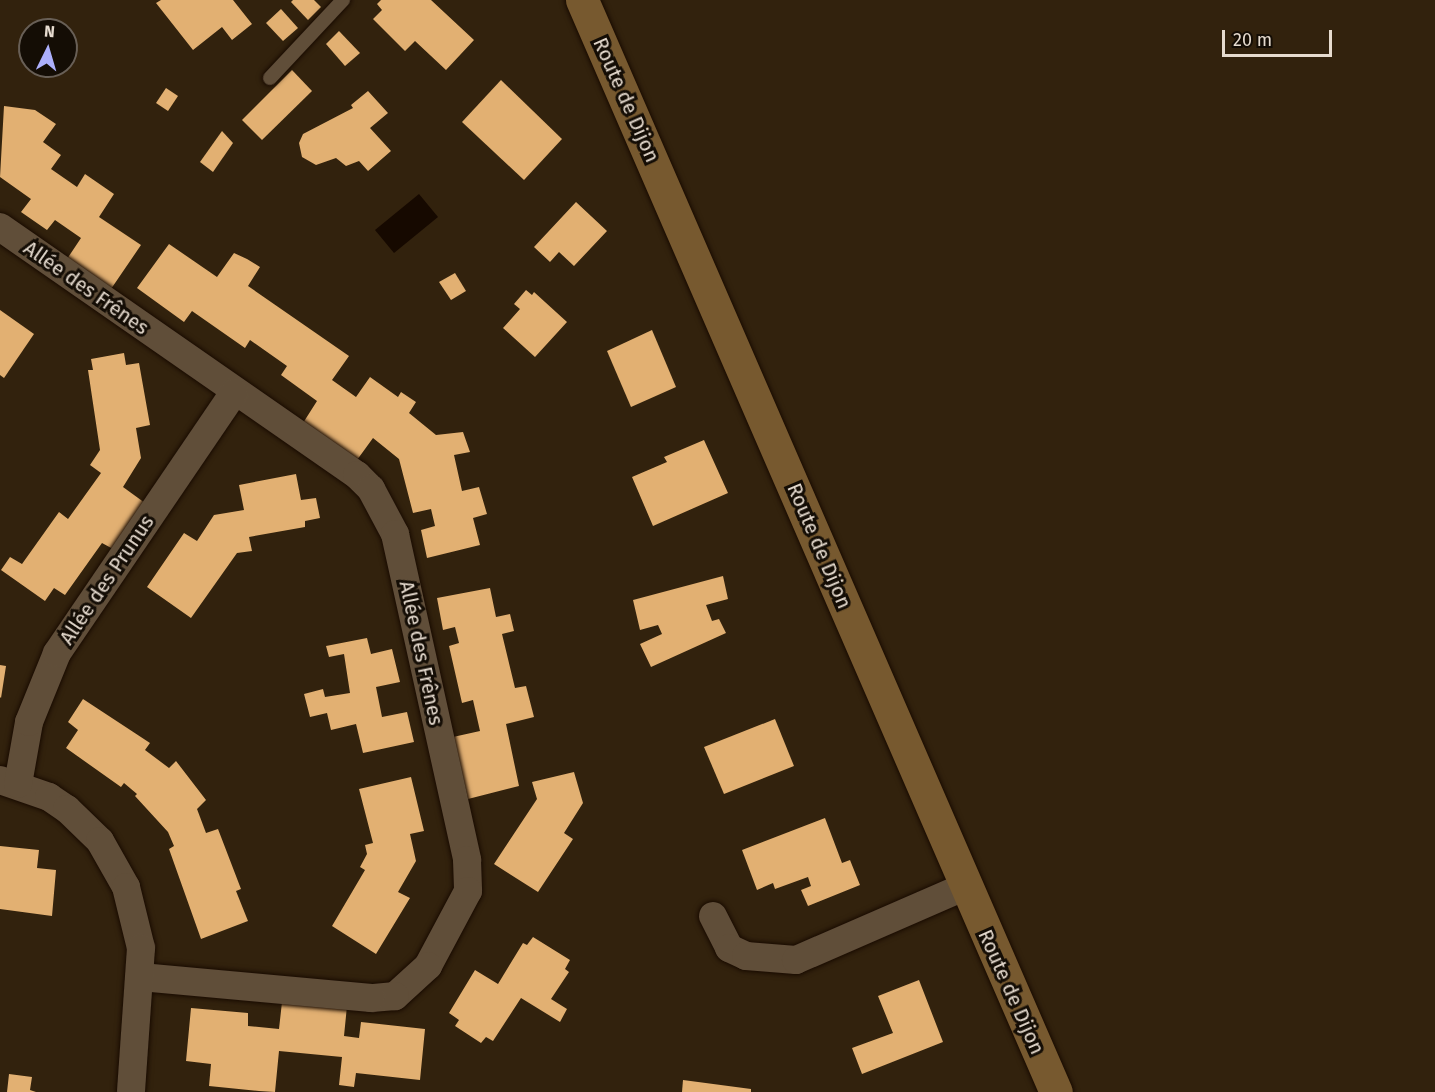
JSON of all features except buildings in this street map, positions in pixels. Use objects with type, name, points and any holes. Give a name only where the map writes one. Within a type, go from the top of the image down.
[{"type":"main road","name":"Route de Dijon","points":[[582,0],[964,887],[1056,1092]]},
{"type":"street","name":"Allée des Frênes","points":[[0,226],[234,393],[357,475],[371,489],[390,519],[467,860],[468,891],[428,966],[418,980],[395,996],[371,998],[141,977]]},
{"type":"street","name":"Allée des Prunus","points":[[9,782],[29,722],[57,653],[234,393]]},
{"type":"street","points":[[9,782],[67,809],[100,841],[114,861],[136,920],[141,977],[131,1092]]},
{"type":"street","points":[[713,916],[729,948],[746,956],[796,960],[964,887]]},
{"type":"lane","points":[[270,78],[343,0]]},
{"type":"shaded area","points":[[419,194],[438,217],[394,253],[375,230]]}]
